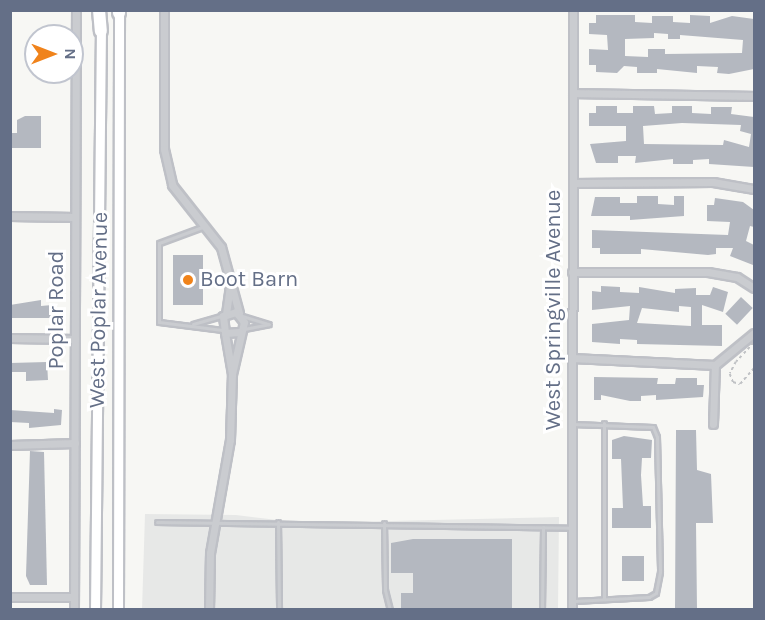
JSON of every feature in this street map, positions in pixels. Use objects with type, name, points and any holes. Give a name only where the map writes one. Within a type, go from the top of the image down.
[{"type":"highway","points":[[100,10],[101,30]]},
{"type":"main road","name":"West Poplar Avenue","points":[[118,609],[119,11]]},
{"type":"main road","name":"West Poplar Avenue","points":[[95,609],[101,30]]},
{"type":"street","name":"Poplar Road","points":[[74,609],[76,10]]},
{"type":"street","points":[[164,10],[164,149],[172,185],[221,247],[240,315],[241,331],[232,374],[230,440],[215,521],[209,609]]},
{"type":"street","name":"West Springville Avenue","points":[[572,609],[573,10]]},
{"type":"street","points":[[573,93],[754,96]]},
{"type":"street","points":[[573,183],[713,182],[754,189]]},
{"type":"street","points":[[10,216],[75,217]]},
{"type":"street","points":[[572,272],[708,272],[736,277],[754,288]]},
{"type":"street","points":[[231,280],[224,315],[224,331],[232,374]]},
{"type":"street","points":[[224,315],[240,315]]},
{"type":"street","points":[[224,331],[241,331]]},
{"type":"street","points":[[572,358],[715,364],[754,333]]},
{"type":"street","points":[[10,338],[75,339]]},
{"type":"street","points":[[713,424],[715,364]]},
{"type":"street","points":[[10,445],[75,443]]},
{"type":"street","points":[[10,597],[74,597]]},
{"type":"lane","points":[[206,226],[159,243],[159,322],[193,324],[224,331]]},
{"type":"lane","points":[[193,324],[224,315]]},
{"type":"lane","points":[[240,315],[269,324],[241,331]]},
{"type":"lane","points":[[604,423],[604,599]]},
{"type":"lane","points":[[572,424],[644,423],[653,427],[657,437],[660,572],[656,593],[648,597],[572,601]]},
{"type":"lane","points":[[157,522],[384,523],[572,528]]},
{"type":"lane","points":[[278,522],[279,609]]},
{"type":"lane","points":[[384,523],[390,609]]},
{"type":"lane","points":[[542,609],[543,527]]},
{"type":"path","points":[[754,344],[736,362],[730,374],[733,382],[740,384],[754,368]]},
{"type":"shaded area","points":[[145,514],[236,515],[303,523],[559,517],[558,609],[142,610]]},
{"type":"building","points":[[596,15],[635,15],[635,22],[652,23],[652,16],[673,16],[673,22],[690,23],[690,15],[710,16],[710,23],[732,16],[754,19],[754,69],[729,74],[717,73],[718,67],[697,66],[697,73],[657,69],[657,73],[637,73],[637,67],[624,66],[617,73],[596,72],[596,65],[589,65],[589,49],[608,50],[607,35],[589,34],[589,23],[596,23]],"holes":[[[654,33],[668,34],[668,39],[680,39],[680,35],[743,40],[742,53],[665,54],[665,49],[648,49],[648,57],[625,56],[625,39],[654,38]]]},
{"type":"building","points":[[596,106],[617,106],[617,113],[633,113],[633,106],[654,106],[655,114],[672,113],[672,106],[692,106],[692,113],[711,114],[711,107],[732,107],[731,114],[754,117],[754,167],[709,164],[709,159],[693,160],[693,164],[673,164],[673,159],[635,163],[636,156],[618,156],[618,163],[596,163],[590,144],[626,141],[626,126],[589,126],[589,113],[596,113]],"holes":[[[682,123],[741,125],[740,131],[751,134],[749,147],[724,140],[723,145],[644,144],[643,126]]]},
{"type":"building","points":[[25,116],[41,116],[41,148],[10,148],[10,133],[17,133],[17,120]]},
{"type":"building","points":[[637,196],[658,196],[658,204],[674,205],[674,196],[684,196],[684,216],[630,220],[630,216],[591,216],[595,197],[620,197],[620,203],[637,203]]},
{"type":"building","points":[[715,198],[743,202],[754,210],[754,227],[750,226],[746,241],[754,245],[753,265],[730,256],[733,248],[716,248],[716,254],[708,255],[641,249],[641,254],[600,254],[600,248],[592,248],[592,230],[728,235],[730,222],[707,221],[707,205],[714,205]]},
{"type":"building","name":"Boot Barn","points":[[173,255],[203,255],[203,305],[173,305]]},
{"type":"building","points":[[601,286],[620,287],[620,292],[639,293],[639,287],[675,293],[675,289],[696,288],[696,295],[710,295],[713,287],[728,292],[723,312],[702,305],[702,325],[722,325],[722,346],[637,344],[637,340],[620,339],[620,344],[592,342],[592,324],[629,320],[630,306],[592,310],[592,291],[601,292]],"holes":[[[679,306],[691,307],[691,326],[637,323],[642,308],[679,312]]]},
{"type":"building","points":[[741,297],[753,308],[737,325],[725,314]]},
{"type":"building","points":[[41,300],[41,306],[52,305],[52,318],[10,318],[10,305]]},
{"type":"building","points":[[47,362],[48,380],[26,381],[26,372],[10,372],[10,363]]},
{"type":"building","points":[[594,377],[658,378],[657,384],[675,384],[676,378],[697,378],[697,385],[704,385],[703,397],[656,400],[656,395],[641,396],[641,401],[630,401],[601,395],[601,400],[594,400]]},
{"type":"building","points":[[54,409],[62,410],[61,425],[29,428],[29,423],[10,422],[10,410],[54,413]]},
{"type":"building","points":[[676,430],[696,430],[697,470],[711,474],[713,523],[696,523],[697,609],[675,609]]},
{"type":"building","points":[[624,436],[652,440],[651,458],[642,458],[641,475],[643,506],[651,506],[651,528],[612,528],[612,508],[623,508],[621,459],[612,459],[612,440]]},
{"type":"building","points":[[30,451],[44,452],[47,585],[30,585],[26,576]]},
{"type":"building","points":[[413,539],[512,539],[512,609],[401,609],[401,593],[413,593],[413,573],[391,573],[391,543]]},
{"type":"building","points":[[622,556],[644,556],[644,581],[622,581]]},
{"type":"place","name":"Boot Barn","points":[[188,280]]}]
